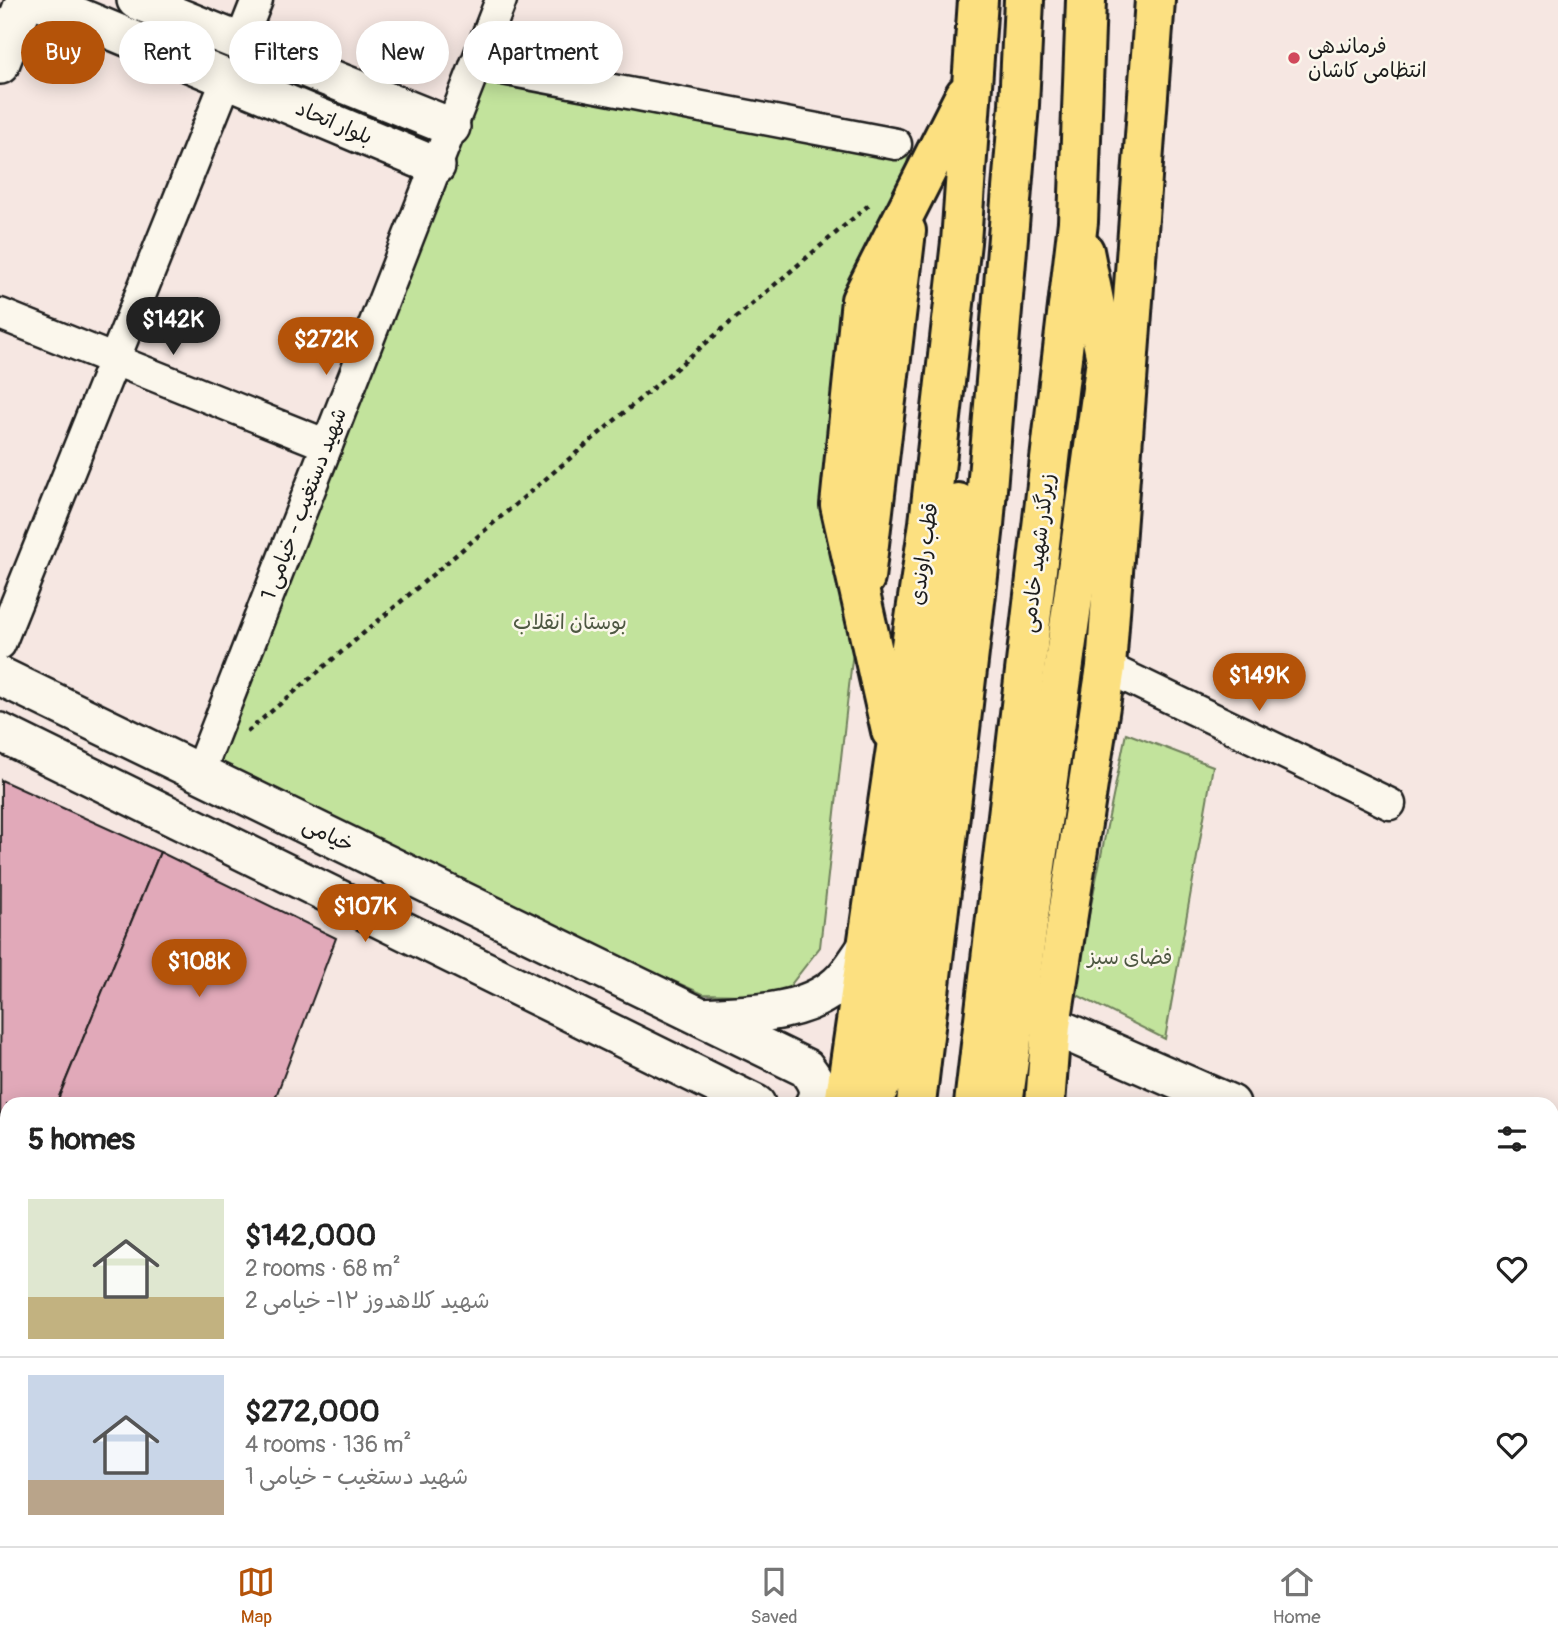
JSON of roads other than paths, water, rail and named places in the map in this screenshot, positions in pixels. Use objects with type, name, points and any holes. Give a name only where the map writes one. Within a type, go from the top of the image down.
[{"type":"highway","name":"قطب راوندی","points":[[845,1097],[929,523],[960,256],[978,0]]},
{"type":"highway","points":[[917,1097],[984,524],[1024,0]]},
{"type":"highway","name":"زیرگذر شهید خادمی","points":[[975,1097],[1078,222],[1086,0]]},
{"type":"highway","points":[[1046,1097],[1051,1025],[1106,667],[1154,0]]},
{"type":"highway","points":[[895,753],[862,606],[893,201],[973,81]]},
{"type":"highway","points":[[1004,1097],[1106,359],[1078,222]]},
{"type":"highway","points":[[874,1097],[884,1079],[972,392],[1005,271]]},
{"type":"street","points":[[0,65],[25,0]]},
{"type":"street","name":"بلوار اتحاد","points":[[38,0],[436,166]]},
{"type":"street","name":"بلوار اتحاد","points":[[136,0],[229,38]]},
{"type":"street","points":[[249,21],[257,0]]},
{"type":"street","name":"شهید دستغیب - خیامی 1","points":[[493,21],[501,0]]},
{"type":"street","points":[[0,644],[227,79]]},
{"type":"street","name":"بلوار اتحاد","points":[[342,84],[451,127]]},
{"type":"street","name":"شهید دستغیب - خیامی 1","points":[[199,773],[468,84]]},
{"type":"street","points":[[580,84],[896,145]]},
{"type":"street","points":[[0,314],[113,362],[327,445]]},
{"type":"street","points":[[1106,667],[1390,804]]},
{"type":"street","name":"خیامی","points":[[0,676],[806,1068],[817,1083],[818,1097]]},
{"type":"street","points":[[0,732],[742,1097]]},
{"type":"street","points":[[701,1017],[766,1012],[808,1003],[839,984],[868,944]]},
{"type":"street","points":[[1051,1025],[1215,1097]]},
{"type":"place","name":"فرماندهی انتظامی کاشان","points":[[1294,58]]},
{"type":"park label","name":"بوستان انقلاب","points":[[570,622]]},
{"type":"park label","name":"فضای سبز","points":[[1130,957]]}]
